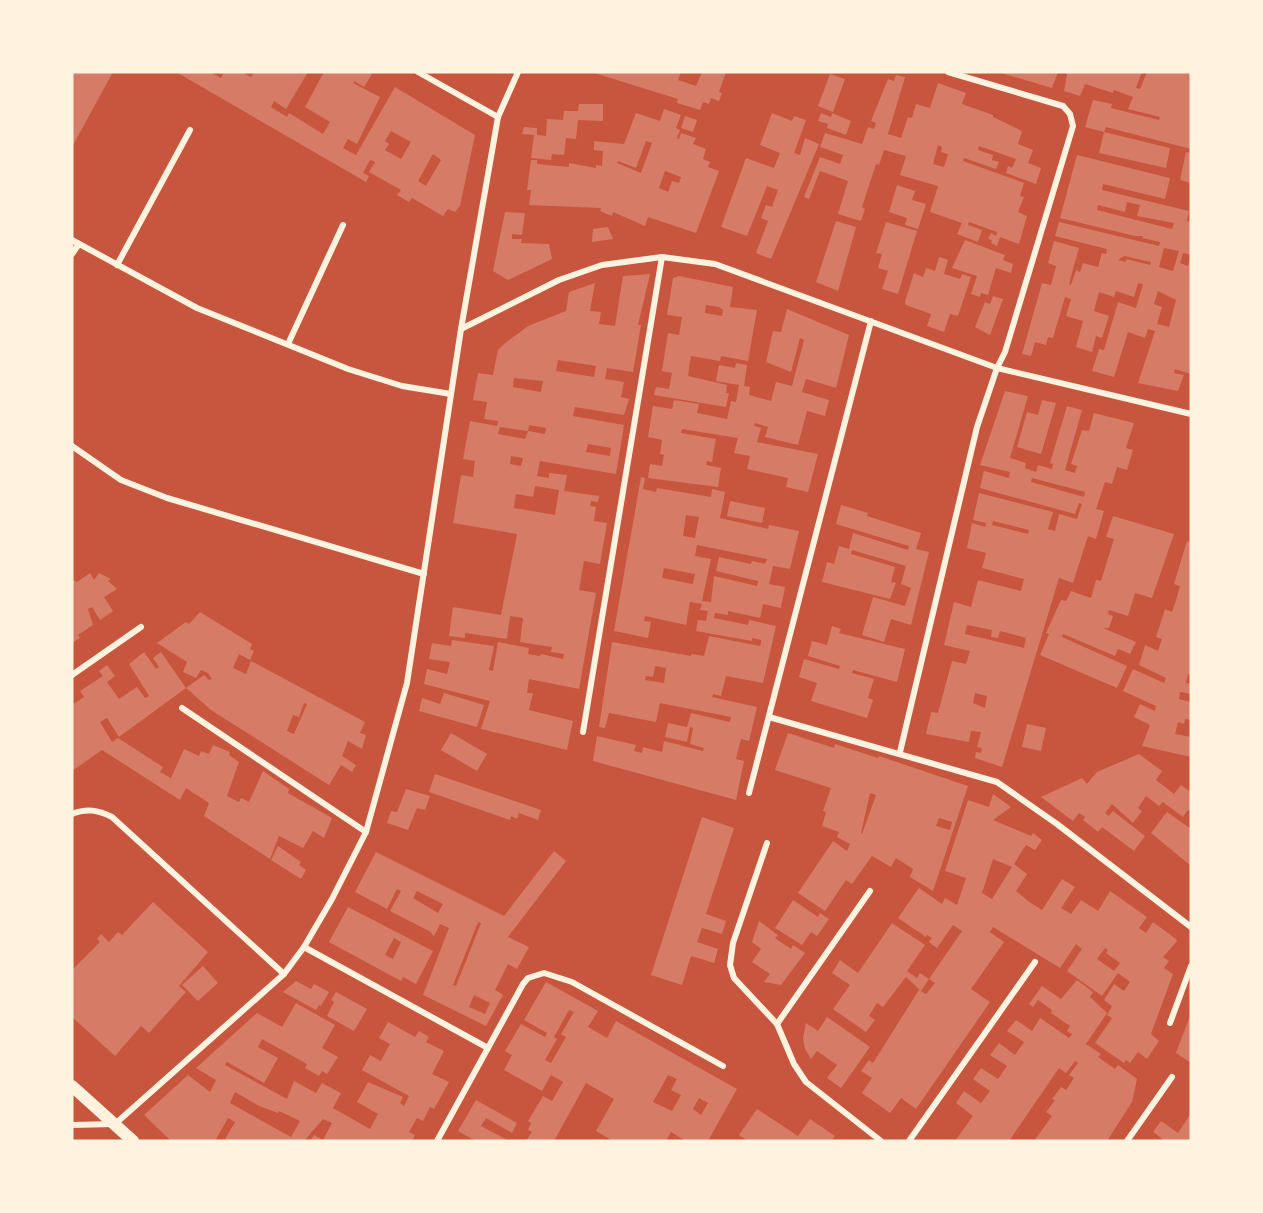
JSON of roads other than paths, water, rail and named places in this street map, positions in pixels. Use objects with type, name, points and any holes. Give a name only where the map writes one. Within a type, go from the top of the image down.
[{"type":"main road","points":[[72,1086],[133,1141]]},
{"type":"street","points":[[418,72],[498,117]]},
{"type":"street","points":[[72,1125],[115,1124],[284,974],[304,947],[366,832],[407,683],[461,329],[498,117],[518,72]]},
{"type":"street","points":[[900,752],[977,427],[997,368],[1005,352],[1073,126],[1070,114],[1063,106],[948,72]]},
{"type":"street","points":[[117,265],[190,130]]},
{"type":"street","points":[[288,344],[343,225]]},
{"type":"street","points":[[72,240],[197,308],[348,369],[391,383],[451,394]]},
{"type":"street","points":[[72,254],[79,244]]},
{"type":"street","points":[[461,329],[559,280],[602,265],[662,257],[715,264],[997,368],[1191,414]]},
{"type":"street","points":[[583,732],[662,257]]},
{"type":"street","points":[[748,793],[871,321]]},
{"type":"street","points":[[72,446],[121,480],[167,498],[424,573]]},
{"type":"street","points":[[72,675],[141,627]]},
{"type":"street","points":[[182,708],[366,832]]},
{"type":"street","points":[[769,717],[900,752],[997,782],[1057,824],[1191,927]]},
{"type":"street","points":[[72,814],[83,809],[99,811],[112,817],[284,974]]},
{"type":"street","points":[[767,843],[733,943],[730,965],[734,978],[777,1024],[794,1064],[806,1082],[881,1141]]},
{"type":"street","points":[[777,1024],[870,891]]},
{"type":"street","points":[[304,947],[488,1048]]},
{"type":"street","points":[[909,1141],[1035,963]]},
{"type":"street","points":[[1170,1023],[1191,966]]},
{"type":"street","points":[[437,1141],[523,984],[528,978],[544,973],[572,982],[723,1066]]},
{"type":"street","points":[[1127,1141],[1172,1077]]}]
